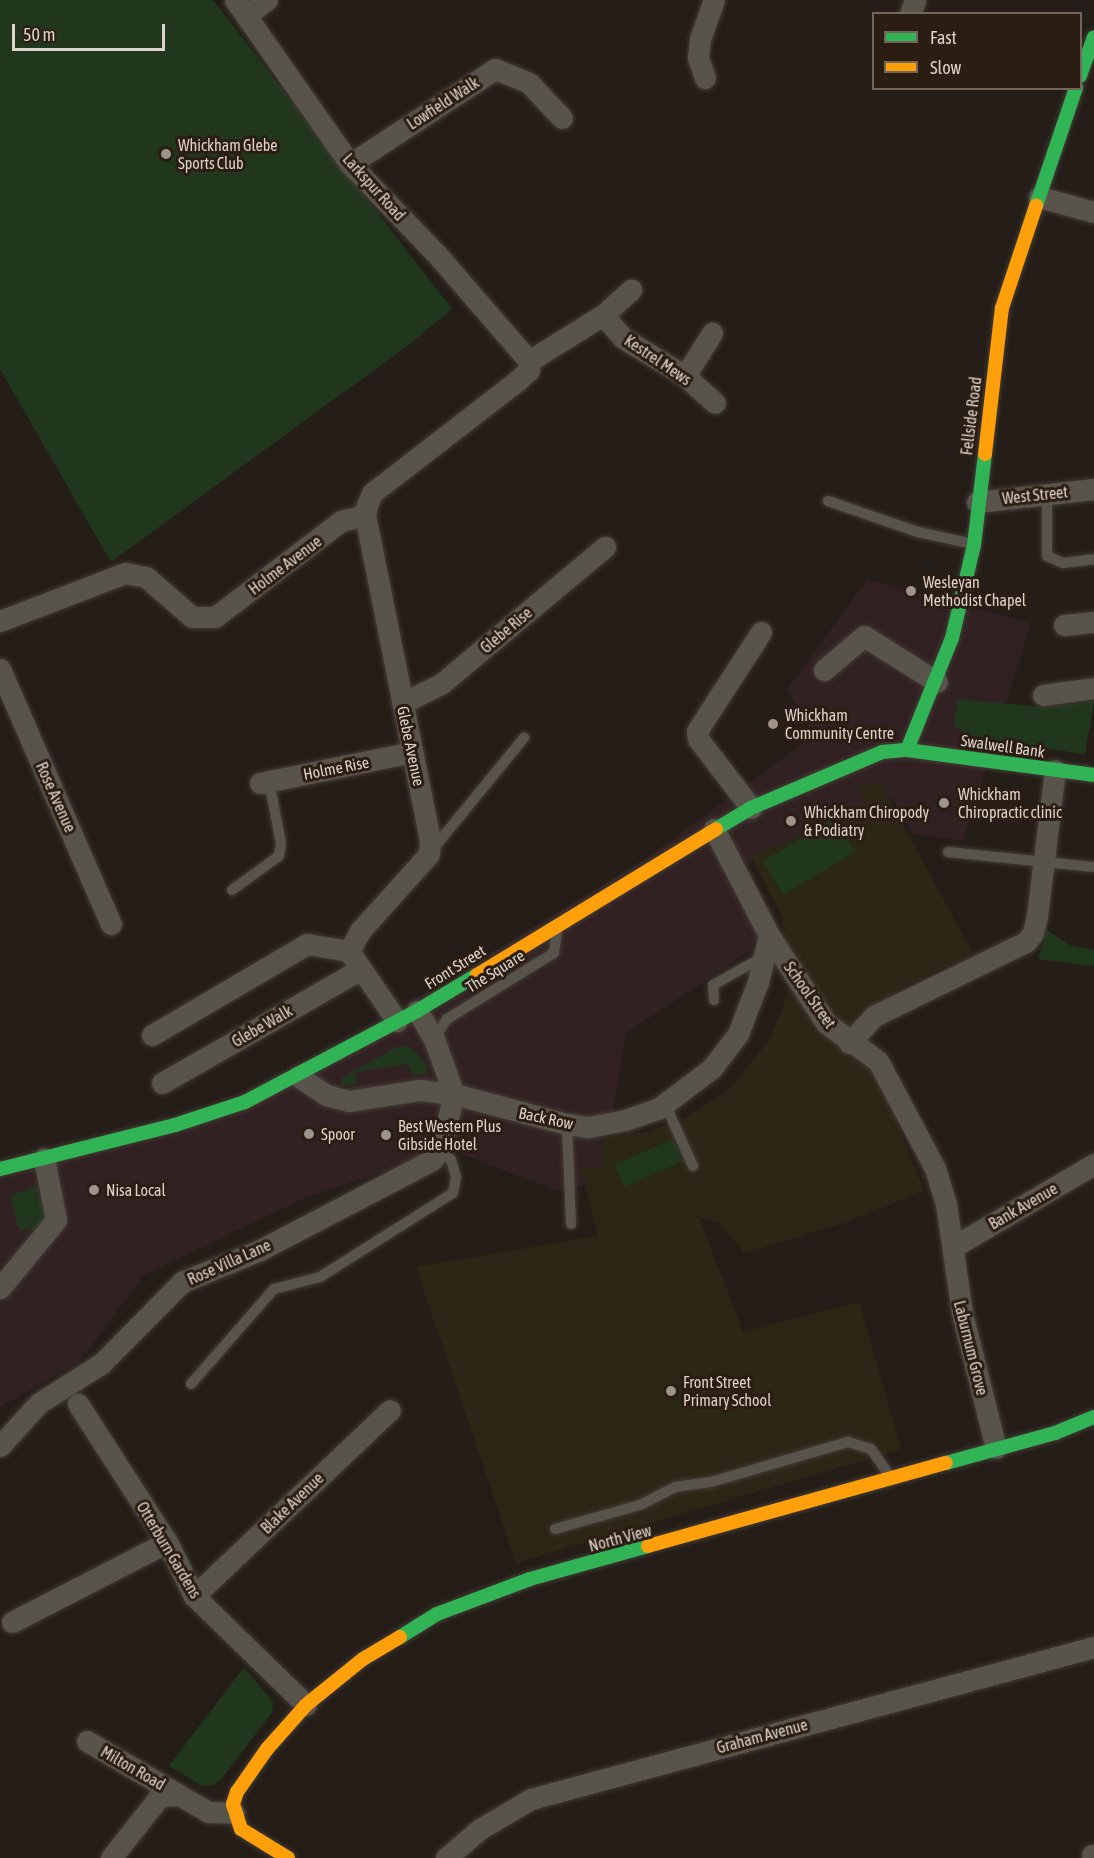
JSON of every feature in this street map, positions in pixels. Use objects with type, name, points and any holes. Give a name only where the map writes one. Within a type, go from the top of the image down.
[{"type":"street","points":[[241,8],[267,0]]},
{"type":"street","points":[[705,78],[698,58],[700,39],[714,0]]},
{"type":"street","name":"Larkspur Road","points":[[241,8],[350,164],[440,258],[530,361]]},
{"type":"street","points":[[1082,71],[1094,38]]},
{"type":"street","name":"Lowfield Walk","points":[[350,164],[495,69],[529,83],[562,118]]},
{"type":"street","name":"Fellside Road","points":[[907,750],[937,682],[974,544],[977,502],[1002,308],[1075,90]]},
{"type":"street","points":[[1039,197],[1094,212]]},
{"type":"street","points":[[365,515],[372,493],[518,380],[529,370],[530,361],[603,315],[631,290]]},
{"type":"street","name":"Kestrel Mews","points":[[603,315],[623,338],[685,376],[715,403]]},
{"type":"street","points":[[685,376],[712,333]]},
{"type":"street","name":"West Street","points":[[977,502],[1094,489]]},
{"type":"street","name":"Holme Avenue","points":[[0,621],[125,573],[152,581],[192,617],[215,616],[341,521],[365,515]]},
{"type":"street","name":"Glebe Avenue","points":[[365,515],[430,840],[429,854]]},
{"type":"street","name":"Glebe Rise","points":[[402,703],[441,684],[605,547]]},
{"type":"street","points":[[1064,625],[1094,622]]},
{"type":"street","points":[[751,808],[698,738],[696,731],[761,632]]},
{"type":"street","points":[[824,670],[864,636],[937,682]]},
{"type":"street","name":"Rose Avenue","points":[[0,669],[111,924]]},
{"type":"street","points":[[1043,695],[1094,688]]},
{"type":"street","name":"Front Street","points":[[0,1169],[175,1125],[245,1102],[298,1076],[417,1011],[557,923],[751,808],[862,759],[882,752],[907,750]]},
{"type":"street","name":"Swalwell Bank","points":[[907,750],[1094,775]]},
{"type":"street","name":"Holme Rise","points":[[264,782],[412,752]]},
{"type":"street","points":[[849,1043],[874,1016],[1026,942],[1033,933],[1045,862],[1055,770]]},
{"type":"street","name":"School Street","points":[[714,829],[769,935],[826,1023],[849,1043],[878,1061],[935,1168],[953,1247]]},
{"type":"street","points":[[349,951],[360,931],[429,854]]},
{"type":"street","name":"Back Row","points":[[298,1076],[326,1095],[349,1101],[420,1090],[454,1094],[567,1124],[589,1127],[625,1120],[665,1104],[712,1068],[738,1034],[758,981],[761,958],[769,935]]},
{"type":"street","points":[[152,1035],[307,944],[349,951],[397,1021]]},
{"type":"street","name":"Glebe Walk","points":[[162,1083],[361,969]]},
{"type":"street","points":[[417,1011],[434,1039],[454,1094],[440,1150]]},
{"type":"street","name":"Rose Villa Lane","points":[[0,1446],[8,1431],[39,1403],[102,1363],[182,1282],[260,1250],[432,1160],[440,1150]]},
{"type":"street","points":[[0,1288],[56,1220],[45,1158]]},
{"type":"street","name":"Bank Avenue","points":[[953,1247],[1094,1164]]},
{"type":"street","name":"Laburnum Grove","points":[[953,1247],[962,1313],[996,1448]]},
{"type":"street","name":"Otterburn Gardens","points":[[78,1404],[167,1542],[194,1596],[306,1705]]},
{"type":"street","name":"Blake Avenue","points":[[194,1596],[390,1410]]},
{"type":"street","name":"North View","points":[[234,1813],[237,1792],[249,1773],[306,1705],[363,1659],[437,1614],[530,1579],[1055,1433],[1094,1417]]},
{"type":"street","points":[[12,1622],[167,1542]]},
{"type":"street","name":"Graham Avenue","points":[[446,1858],[480,1829],[531,1799],[1094,1647]]},
{"type":"street","name":"Milton Road","points":[[87,1741],[209,1812],[234,1813]]},
{"type":"street","points":[[111,1858],[156,1799],[166,1794],[178,1795]]},
{"type":"street","points":[[234,1813],[241,1829],[250,1837],[288,1858]]},
{"type":"lane","points":[[1047,494],[1047,556],[1063,563],[1094,559]]},
{"type":"lane","points":[[828,501],[918,532],[974,544]]},
{"type":"lane","points":[[429,854],[524,738]]},
{"type":"lane","points":[[232,890],[279,856],[281,843],[264,782]]},
{"type":"lane","points":[[948,852],[1094,867]]},
{"type":"lane","name":"The Square","points":[[434,1039],[447,1019],[554,953],[557,923]]},
{"type":"lane","points":[[714,1000],[713,985],[761,958]]},
{"type":"lane","points":[[665,1104],[693,1166]]},
{"type":"lane","points":[[567,1124],[572,1224]]},
{"type":"lane","points":[[191,1384],[274,1289],[320,1277],[453,1193],[456,1177],[451,1160],[440,1150]]},
{"type":"lane","points":[[555,1529],[640,1505],[675,1488],[711,1482],[848,1442],[871,1449],[892,1478]]},
{"type":"shaded area","points":[[867,580],[1031,623],[963,841],[912,833],[892,797],[743,865],[765,899],[752,950],[626,1033],[602,1181],[559,1191],[451,1150],[307,1197],[144,1275],[79,1362],[0,1407],[0,1174],[222,1118],[648,857],[816,734],[787,690]]},
{"type":"shaded area","points":[[881,783],[973,954],[903,987],[836,1035],[867,1060],[890,1105],[924,1191],[846,1222],[744,1253],[719,1223],[699,1217],[743,1332],[859,1302],[901,1449],[516,1563],[416,1267],[598,1236],[581,1167],[602,1167],[602,1138],[647,1132],[682,1120],[731,1088],[769,1040],[788,994],[782,917],[751,857],[866,802],[857,785]]},
{"type":"green space","name":"Whickham Glebe Sports Club","points":[[0,0],[213,0],[452,309],[410,344],[111,562],[0,369]]},
{"type":"green space","points":[[958,699],[1041,707],[1094,701],[1085,754],[968,737],[954,725]]},
{"type":"green space","points":[[835,818],[855,852],[783,895],[763,861]]},
{"type":"green space","points":[[1047,930],[1071,946],[1094,950],[1094,966],[1038,959]]},
{"type":"green space","points":[[408,1046],[425,1061],[427,1074],[413,1075],[408,1064],[355,1072],[357,1084],[342,1086],[342,1078],[396,1047]]},
{"type":"green space","points":[[674,1139],[683,1161],[624,1187],[614,1165]]},
{"type":"green space","points":[[36,1186],[47,1219],[33,1230],[19,1230],[10,1196]]},
{"type":"green space","points":[[244,1667],[273,1702],[272,1713],[222,1778],[214,1785],[202,1786],[169,1766]]},
{"type":"traffic: fast","points":[[1082,70],[1094,37]]},
{"type":"traffic: fast","points":[[1036,206],[1075,90]]},
{"type":"traffic: fast","points":[[907,750],[952,638],[974,545],[985,454]]},
{"type":"traffic: fast","points":[[716,829],[751,808],[882,752],[907,750],[1094,775]]},
{"type":"traffic: fast","points":[[0,1169],[175,1125],[245,1102],[417,1011],[477,975]]},
{"type":"traffic: fast","points":[[946,1463],[1055,1433],[1094,1417]]},
{"type":"traffic: fast","points":[[400,1637],[437,1614],[530,1579],[648,1546]]},
{"type":"traffic: slow","points":[[985,454],[1002,308],[1036,206]]},
{"type":"traffic: slow","points":[[477,975],[716,829]]},
{"type":"traffic: slow","points":[[648,1546],[946,1463]]},
{"type":"traffic: slow","points":[[288,1858],[241,1829],[233,1804],[237,1792],[267,1749],[306,1705],[363,1659],[400,1637]]},
{"type":"place","name":"Whickham Glebe Sports Club","points":[[166,154]]},
{"type":"place","name":"Wesleyan Methodist Chapel","points":[[911,591]]},
{"type":"place","name":"Whickham Community Centre","points":[[773,724]]},
{"type":"place","name":"Whickham Chiropractic clinic","points":[[944,803]]},
{"type":"place","name":"Whickham Chiropody & Podiatry","points":[[791,821]]},
{"type":"place","name":"Spoor","points":[[309,1134]]},
{"type":"place","name":"Best Western Plus Gibside Hotel","points":[[386,1135]]},
{"type":"place","name":"Nisa Local","points":[[94,1190]]},
{"type":"place","name":"Front Street Primary School","points":[[671,1391]]}]
